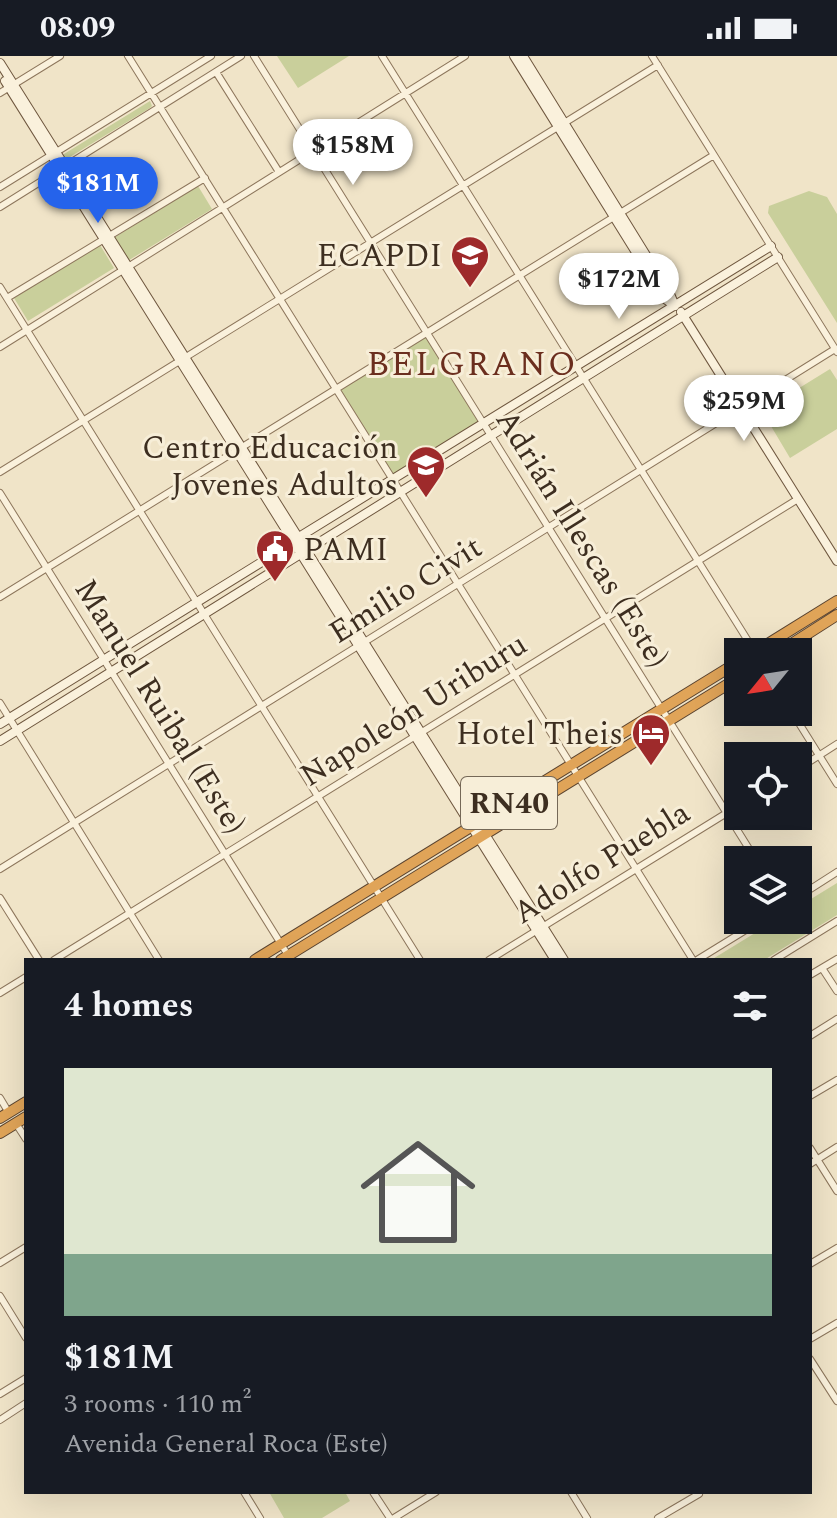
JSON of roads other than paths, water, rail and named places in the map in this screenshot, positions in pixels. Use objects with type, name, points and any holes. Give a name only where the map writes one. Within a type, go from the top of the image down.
[{"type":"highway","points":[[778,638],[837,601]]},
{"type":"highway","points":[[801,638],[837,615]]},
{"type":"highway","name":"RN40","points":[[258,958],[724,671]]},
{"type":"highway","name":"RN40","points":[[287,958],[724,687]]},
{"type":"highway","points":[[5,1116],[24,1103]]},
{"type":"highway","points":[[0,1133],[21,1120]]},
{"type":"main road","points":[[514,56],[617,215],[665,299],[684,315],[837,561]]},
{"type":"main road","points":[[523,56],[561,125]]},
{"type":"main road","points":[[0,63],[11,86],[475,824],[554,958]]},
{"type":"main road","points":[[0,73],[11,86]]},
{"type":"main road","points":[[0,724],[771,246]]},
{"type":"main road","points":[[0,741],[778,257]]},
{"type":"main road","points":[[539,929],[562,958]]},
{"type":"street","points":[[0,93],[60,56]]},
{"type":"street","points":[[128,56],[694,958]]},
{"type":"street","points":[[0,187],[211,56]]},
{"type":"street","points":[[0,207],[241,56]]},
{"type":"street","name":"Adrián Illescas (Este)","points":[[254,56],[724,808]]},
{"type":"street","points":[[382,56],[746,638]]},
{"type":"street","points":[[0,347],[465,56]]},
{"type":"street","points":[[652,56],[836,351]]},
{"type":"street","points":[[0,472],[658,65]]},
{"type":"street","points":[[216,72],[279,172]]},
{"type":"street","points":[[0,597],[714,155]]},
{"type":"street","points":[[7,298],[205,178]]},
{"type":"street","points":[[0,287],[419,958]]},
{"type":"street","name":"Emilio Civit","points":[[0,869],[836,351]]},
{"type":"street","name":"Manuel Ruibal (Este)","points":[[0,493],[287,958]]},
{"type":"street","name":"Napoleón Uriburu","points":[[57,958],[798,499]]},
{"type":"street","points":[[0,703],[158,958]]},
{"type":"street","points":[[801,726],[837,784]]},
{"type":"street","points":[[812,760],[837,744]]},
{"type":"street","name":"Adolfo Puebla","points":[[492,958],[724,815]]},
{"type":"street","points":[[812,888],[837,872]]},
{"type":"street","points":[[0,898],[38,958]]},
{"type":"street","points":[[777,958],[837,921]]},
{"type":"street","points":[[698,958],[739,934]]},
{"type":"street","points":[[812,974],[837,959]]},
{"type":"street","points":[[822,968],[837,991]]},
{"type":"street","points":[[0,993],[24,978]]},
{"type":"street","points":[[812,1035],[837,1019]]},
{"type":"street","points":[[812,1095],[837,1080]]},
{"type":"street","points":[[0,1098],[5,1116],[21,1120]]},
{"type":"street","points":[[837,1147],[814,1162],[837,1191]]},
{"type":"street","points":[[0,1263],[24,1248]]},
{"type":"street","points":[[812,1263],[837,1248]]},
{"type":"street","points":[[0,1296],[24,1335]]},
{"type":"street","points":[[812,1338],[837,1323]]},
{"type":"street","points":[[812,1362],[837,1401]]},
{"type":"street","points":[[0,1394],[24,1379]]},
{"type":"street","points":[[829,1389],[837,1384]]},
{"type":"street","points":[[0,1420],[24,1404]]},
{"type":"street","points":[[245,1494],[260,1518]]},
{"type":"street","points":[[374,1494],[392,1518],[433,1494]]},
{"type":"street","points":[[572,1494],[587,1518]]},
{"type":"street","points":[[658,1518],[699,1494]]},
{"type":"place","name":"ECAPDI","points":[[470,289]]},
{"type":"place","name":"Centro Educación Jovenes Adultos","points":[[426,499]]},
{"type":"place","name":"PAMI","points":[[275,583]]},
{"type":"place","name":"Hotel Theis","points":[[651,767]]},
{"type":"district","name":"BELGRANO","points":[[472,363]]}]
